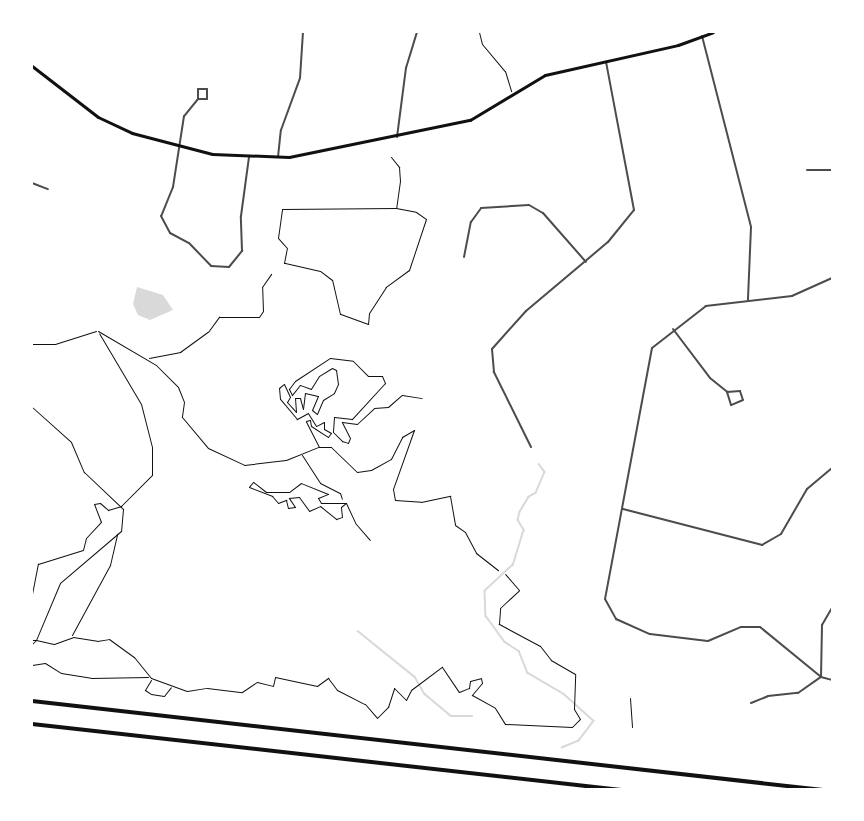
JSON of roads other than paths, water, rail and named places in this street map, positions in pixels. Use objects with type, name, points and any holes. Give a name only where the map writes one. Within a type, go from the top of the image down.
[{"type":"highway","points":[[32,701],[823,789]]},
{"type":"highway","points":[[32,724],[621,789]]},
{"type":"main road","points":[[32,66],[107,122],[180,148],[249,157],[278,158],[452,125],[479,117],[511,93],[545,75],[606,62],[713,32]]},
{"type":"street","points":[[278,158],[281,130],[300,78],[303,32]]},
{"type":"street","points":[[398,137],[406,68],[417,32]]},
{"type":"street","points":[[702,36],[752,227],[748,301]]},
{"type":"street","points":[[531,447],[494,372],[492,349],[526,311],[586,262],[625,225],[635,204],[606,62]]},
{"type":"street","points":[[198,99],[207,99],[207,89],[198,88],[198,99],[184,116],[173,187],[161,216],[170,233],[189,243],[205,262],[220,268],[235,263],[243,251],[241,216],[249,157]]},
{"type":"street","points":[[807,170],[832,170]]},
{"type":"street","points":[[32,183],[48,189]]},
{"type":"street","points":[[464,257],[471,222],[481,208],[529,205],[543,213],[586,262]]},
{"type":"street","points":[[832,278],[792,296],[706,306],[656,343],[650,355],[623,509],[605,592],[607,606],[616,619],[650,634],[708,641],[741,627],[760,627],[821,676],[832,680]]},
{"type":"street","points":[[673,329],[710,378],[727,392],[731,405],[741,403],[744,396],[740,391],[727,392]]},
{"type":"street","points":[[623,509],[762,545],[785,530],[807,489],[832,468]]},
{"type":"street","points":[[821,676],[822,625],[832,608]]},
{"type":"street","points":[[752,703],[768,696],[798,693],[821,676]]},
{"type":"waterway","points":[[539,464],[545,472],[536,493],[529,497],[520,512],[518,520],[524,530],[513,565],[485,591],[486,616],[505,642],[519,651],[528,673],[564,694],[594,721],[579,741],[562,748]]},
{"type":"waterway","points":[[358,631],[415,677],[425,694],[451,716],[472,716]]}]
